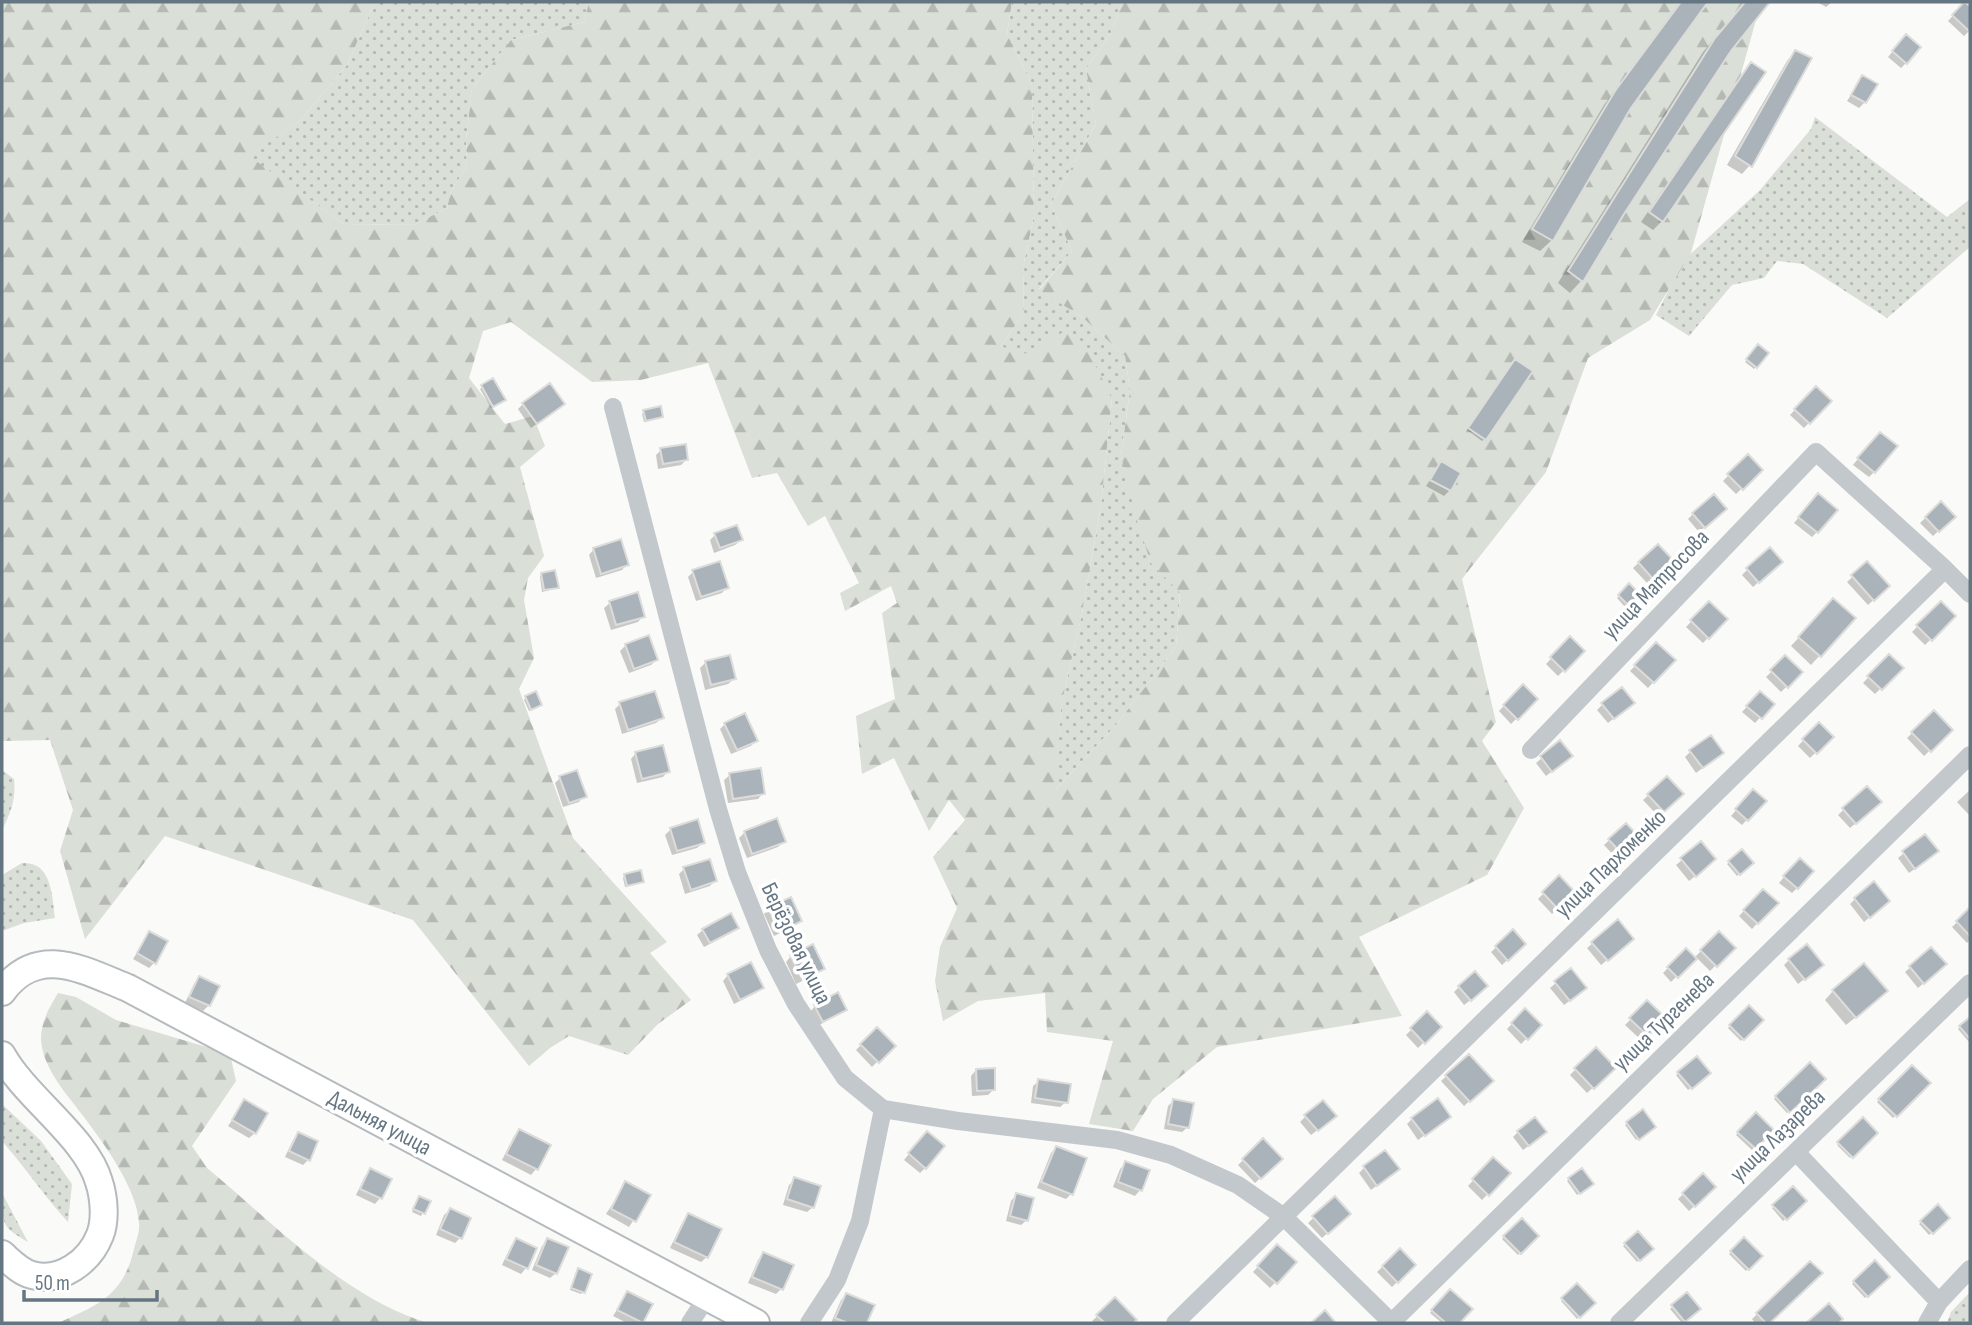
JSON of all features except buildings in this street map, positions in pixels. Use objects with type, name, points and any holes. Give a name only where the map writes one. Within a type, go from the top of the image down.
[{"type":"main road","name":"Дальняя улица","points":[[2,992],[18,975],[47,963],[74,967],[128,988],[756,1323]]},
{"type":"main road","points":[[2,1055],[23,1087],[92,1163],[102,1192],[103,1216],[101,1234],[92,1249],[84,1260],[66,1272],[33,1275],[2,1254]]},
{"type":"street","name":"Берёзовая улица","points":[[613,407],[718,809],[737,872],[768,950],[796,1004],[845,1078],[883,1109]]},
{"type":"street","name":"улица Матросова","points":[[1531,750],[1816,452],[1945,569]]},
{"type":"street","points":[[1945,569],[1970,594]]},
{"type":"street","name":"улица Пархоменко","points":[[1175,1323],[1945,569]]},
{"type":"street","name":"улица Тургенева","points":[[1392,1323],[1970,754]]},
{"type":"street","name":"улица Лазарева","points":[[1619,1323],[1970,983]]},
{"type":"street","points":[[809,1323],[837,1280],[860,1221],[883,1109],[1128,1143],[1171,1155],[1238,1185],[1284,1217],[1392,1323]]},
{"type":"street","points":[[1796,1152],[1938,1302]]},
{"type":"street","points":[[1927,1323],[1938,1302],[1970,1269]]},
{"type":"street","points":[[691,1323],[707,1297]]},
{"type":"green space","points":[[2,2],[375,2],[347,65],[300,121],[249,156],[344,224],[414,225],[447,208],[451,191],[467,166],[466,140],[472,89],[511,40],[584,22],[589,2],[1012,2],[1007,34],[1032,85],[1034,216],[1023,267],[1024,313],[1001,346],[1022,355],[1067,330],[1088,350],[1112,399],[1101,505],[1082,613],[1061,706],[1056,789],[1116,725],[1176,647],[1180,593],[1151,563],[1137,521],[1121,456],[1130,390],[1125,356],[1082,317],[1039,290],[1072,251],[1051,204],[1096,124],[1086,69],[1110,35],[1122,2],[1761,2],[1691,253],[1650,320],[1588,358],[1546,472],[1462,579],[1496,722],[1482,741],[1524,808],[1487,875],[1359,937],[1402,1016],[1217,1047],[1153,1099],[1133,1131],[1089,1124],[1113,1041],[1047,1032],[1045,993],[978,1001],[943,1021],[935,981],[940,947],[957,908],[933,857],[965,820],[949,800],[929,831],[894,758],[862,774],[856,716],[895,699],[882,613],[897,603],[891,586],[845,611],[840,593],[859,583],[825,516],[808,526],[777,473],[752,478],[708,363],[641,380],[592,382],[511,322],[483,331],[469,378],[505,424],[533,416],[545,446],[520,467],[544,556],[528,578],[524,600],[534,658],[519,689],[573,838],[667,942],[650,953],[691,1000],[658,1024],[628,1055],[569,1036],[529,1066],[413,920],[165,836],[85,939],[60,851],[73,810],[50,740],[2,741]]},
{"type":"green space","points":[[375,2],[589,2],[584,22],[511,40],[472,89],[466,140],[467,166],[451,191],[447,208],[414,225],[344,224],[248,156],[300,121],[347,65]]},
{"type":"green space","points":[[1012,2],[1122,2],[1110,35],[1086,69],[1096,124],[1051,204],[1072,251],[1039,289],[1082,317],[1125,356],[1130,390],[1121,456],[1151,563],[1180,592],[1176,647],[1116,725],[1055,790],[1061,706],[1082,613],[1101,505],[1112,399],[1001,346],[1024,313],[1023,267],[1034,216],[1032,85],[1007,34]]},
{"type":"green space","points":[[1815,117],[1947,217],[1970,199],[1970,247],[1887,318],[1803,264],[1777,261],[1764,278],[1732,285],[1689,336],[1656,315],[1684,260],[1760,190],[1811,129]]},
{"type":"green space","points":[[2,770],[14,779],[14,793],[12,806],[2,830]]},
{"type":"green space","points":[[22,863],[32,864],[45,874],[49,881],[55,918],[24,923],[2,931],[2,875]]},
{"type":"green space","points":[[58,993],[76,997],[116,1020],[230,1054],[236,1081],[192,1146],[207,1168],[284,1235],[340,1278],[369,1297],[429,1323],[58,1323],[97,1304],[116,1288],[129,1265],[139,1226],[131,1192],[123,1175],[55,1078],[44,1054],[41,1037],[43,1025]]},
{"type":"green space","points":[[2,1104],[41,1141],[72,1184],[68,1222],[2,1141]]},
{"type":"green space","points":[[2,1193],[28,1242],[5,1223]]},
{"type":"green space","points":[[1970,1292],[1970,1323],[1947,1323],[1951,1312]]}]
